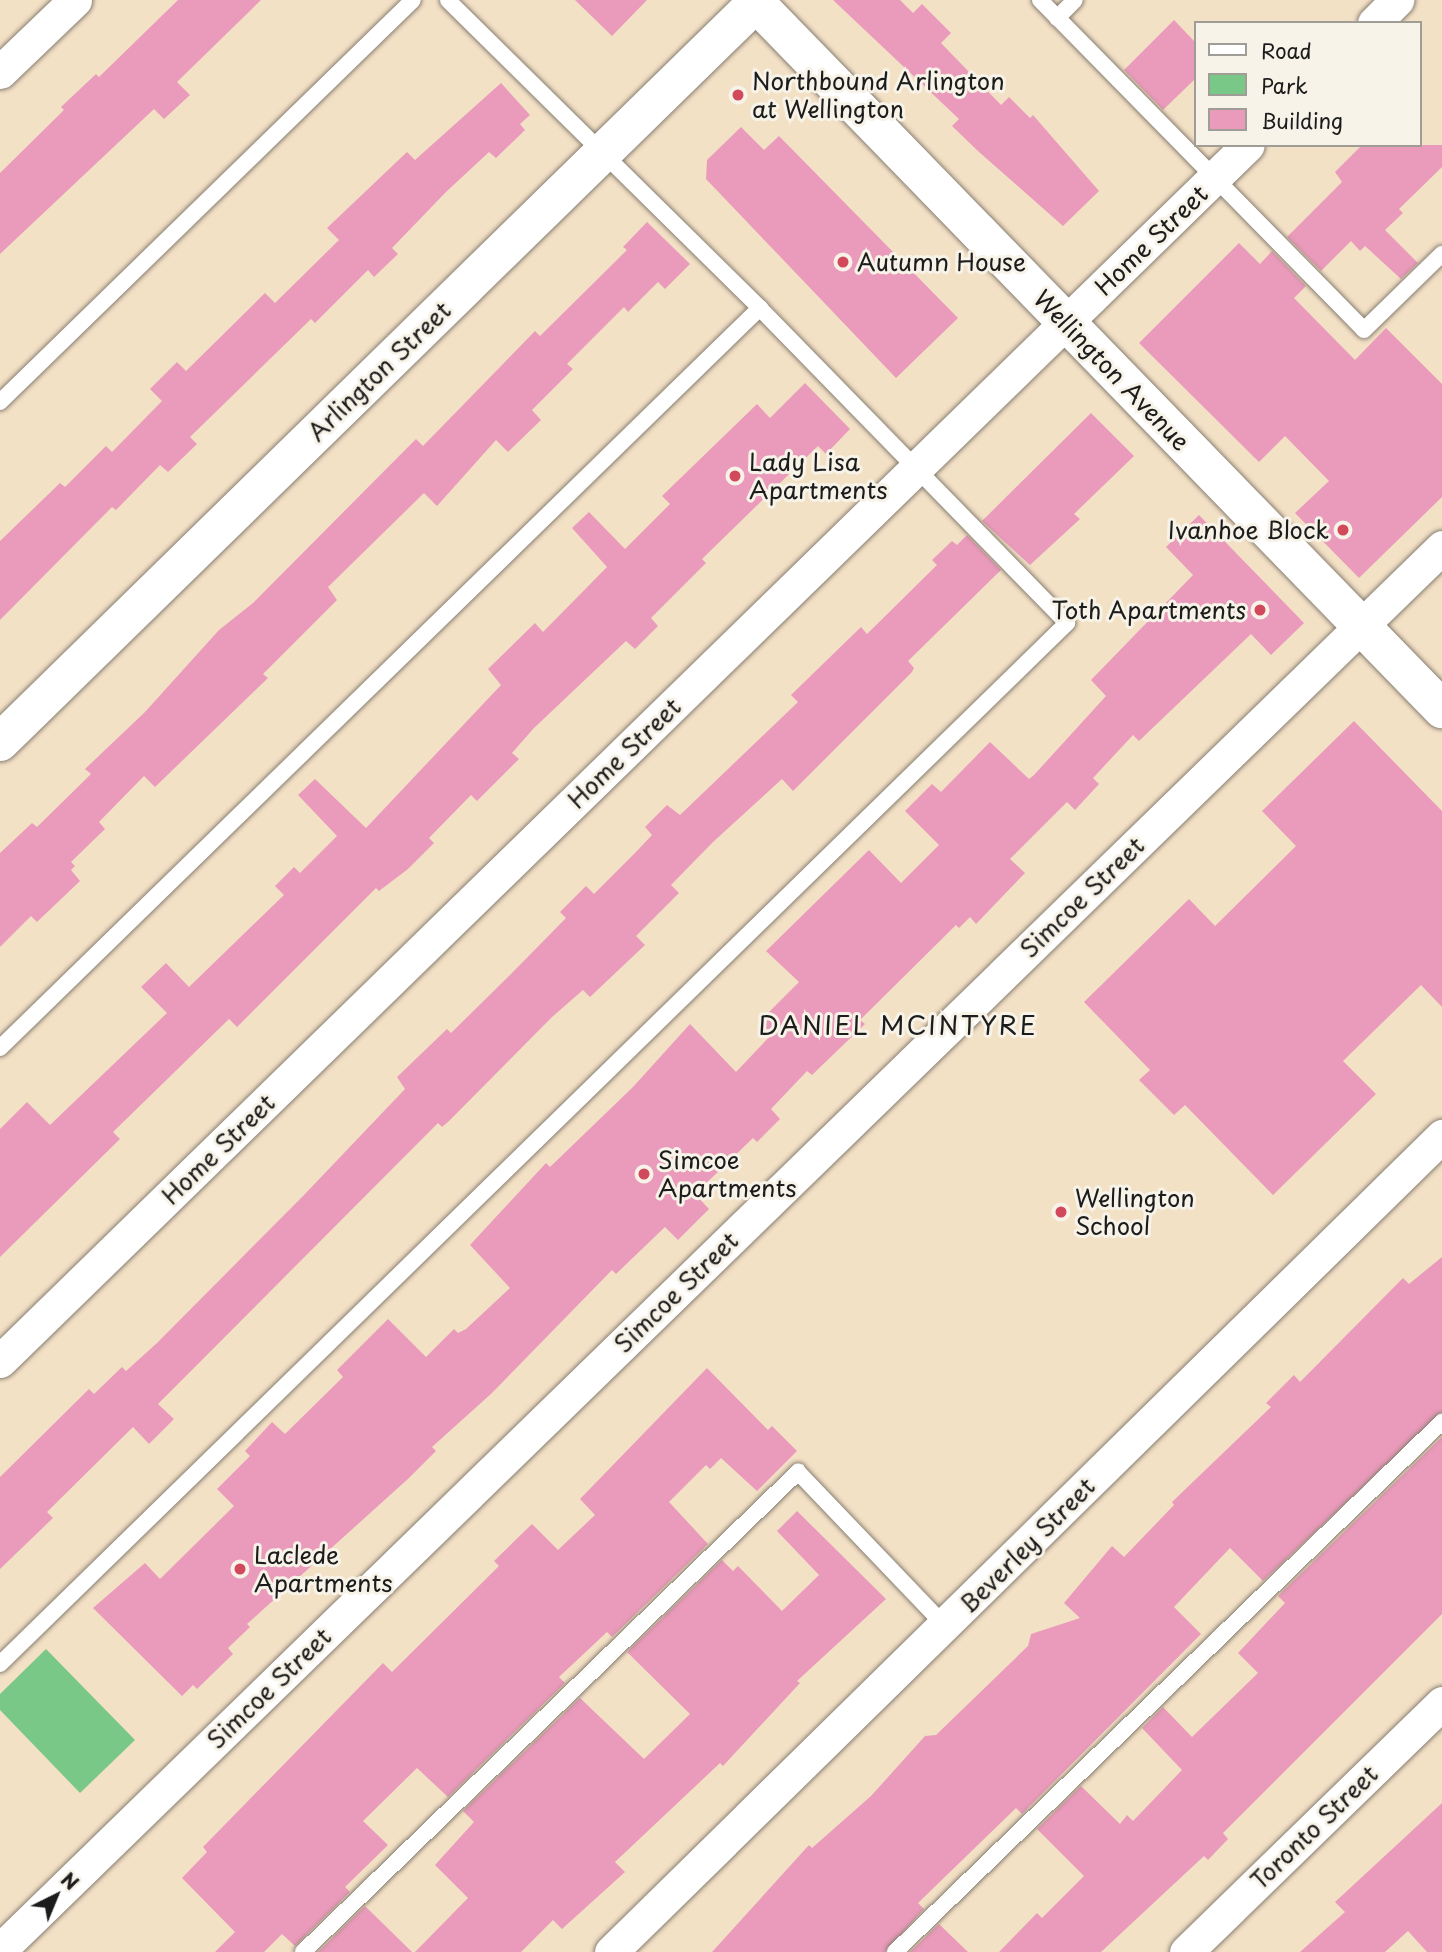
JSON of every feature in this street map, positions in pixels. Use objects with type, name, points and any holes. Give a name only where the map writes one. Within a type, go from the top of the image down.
[{"type":"main road","name":"Arlington Street","points":[[0,742],[756,1]]},
{"type":"main road","name":"Wellington Avenue","points":[[756,1],[1442,709]]},
{"type":"street","points":[[0,72],[75,0]]},
{"type":"street","points":[[1376,21],[1397,0]]},
{"type":"street","name":"Home Street","points":[[0,1361],[1246,147]]},
{"type":"street","name":"Simcoe Street","points":[[0,1950],[1442,547]]},
{"type":"street","name":"Beverley Street","points":[[611,1952],[1442,1136]]},
{"type":"street","name":"Toronto Street","points":[[1185,1952],[1442,1703]]},
{"type":"lane","points":[[0,401],[414,0]]},
{"type":"lane","points":[[0,1664],[1067,622],[760,308],[449,0]]},
{"type":"lane","points":[[1040,0],[1364,330],[1442,254]]},
{"type":"lane","points":[[1057,18],[1075,0]]},
{"type":"lane","points":[[0,1048],[760,308]]},
{"type":"lane","points":[[895,1952],[1442,1422]]},
{"type":"lane","points":[[303,1952],[798,1472],[945,1626]]},
{"type":"green space","points":[[46,1649],[135,1740],[80,1793],[0,1710],[0,1694]]},
{"type":"building","points":[[178,0],[261,0],[177,82],[190,95],[164,119],[154,109],[0,254],[0,173],[64,110],[61,107],[96,74],[99,77]]},
{"type":"building","points":[[575,0],[647,0],[612,36]]},
{"type":"building","points":[[833,0],[900,0],[913,13],[922,4],[951,33],[941,43],[1001,105],[1009,97],[1030,118],[1033,115],[1099,191],[1063,226],[952,126],[959,119]]},
{"type":"building","points":[[1174,20],[1194,41],[1194,80],[1163,110],[1124,70]]},
{"type":"building","points":[[501,83],[530,115],[520,124],[525,130],[496,158],[489,152],[446,192],[392,248],[398,254],[374,277],[368,270],[315,323],[311,319],[190,437],[197,444],[168,472],[160,465],[116,510],[112,507],[0,620],[0,541],[60,483],[65,487],[106,446],[112,452],[162,401],[150,389],[177,362],[186,371],[265,293],[275,303],[339,240],[327,228],[407,152],[415,160]]},
{"type":"building","name":"Autumn House","points":[[741,127],[764,150],[779,136],[958,318],[896,378],[706,179],[707,160]]},
{"type":"building","points":[[1442,145],[1442,167],[1399,209],[1403,213],[1385,230],[1418,263],[1401,279],[1365,246],[1360,251],[1351,241],[1321,271],[1287,237],[1342,182],[1335,172],[1360,147]]},
{"type":"building","points":[[647,222],[690,264],[665,289],[658,282],[628,312],[624,307],[567,364],[573,369],[532,410],[541,420],[508,452],[496,440],[437,506],[424,493],[328,587],[337,600],[263,674],[268,678],[155,787],[144,776],[99,822],[105,829],[71,862],[75,866],[71,870],[80,881],[37,922],[31,916],[0,947],[0,853],[32,823],[37,827],[91,774],[85,769],[145,712],[219,630],[253,603],[416,439],[423,446],[535,331],[540,336],[627,250],[623,247]]},
{"type":"building","points":[[1239,243],[1260,264],[1272,251],[1306,286],[1294,298],[1355,360],[1386,328],[1442,384],[1442,497],[1359,578],[1295,513],[1329,481],[1285,436],[1259,462],[1139,343]]},
{"type":"building","points":[[805,383],[850,429],[826,454],[818,446],[702,559],[706,563],[651,618],[658,626],[635,649],[626,641],[534,728],[512,753],[519,759],[477,801],[471,795],[429,838],[434,843],[408,869],[379,891],[376,888],[237,1027],[229,1019],[113,1132],[120,1139],[0,1257],[0,1129],[27,1102],[50,1125],[167,1013],[141,987],[166,963],[189,987],[284,895],[275,886],[294,867],[300,873],[337,836],[298,795],[315,779],[366,828],[501,685],[488,669],[535,623],[543,632],[607,567],[572,528],[589,512],[625,549],[670,504],[662,496],[757,404],[770,418]]},
{"type":"building","points":[[1091,413],[1134,456],[1074,514],[1080,519],[1030,565],[982,521]]},
{"type":"building","points":[[1199,515],[1304,623],[1271,655],[1251,634],[1139,741],[1133,735],[1093,778],[1099,784],[1075,810],[1067,802],[1010,859],[1025,873],[976,924],[970,917],[959,928],[956,925],[860,1020],[865,1024],[812,1075],[807,1071],[771,1109],[780,1119],[757,1142],[753,1138],[695,1194],[709,1209],[678,1240],[665,1227],[616,1274],[612,1270],[492,1393],[432,1447],[436,1451],[409,1478],[247,1624],[250,1627],[228,1648],[233,1654],[197,1689],[193,1685],[182,1696],[93,1608],[145,1563],[160,1579],[234,1506],[217,1489],[250,1456],[245,1451],[272,1422],[285,1434],[343,1377],[337,1370],[388,1319],[426,1357],[454,1329],[458,1333],[466,1329],[510,1288],[470,1245],[546,1163],[550,1167],[633,1087],[690,1024],[736,1072],[772,1034],[759,1022],[799,982],[766,951],[869,850],[901,883],[939,845],[905,811],[932,784],[941,792],[990,742],[1029,779],[1034,775],[1106,696],[1091,680],[1193,575],[1166,547]]},
{"type":"building","points":[[967,535],[1001,570],[908,661],[914,668],[912,672],[793,791],[782,779],[713,842],[671,885],[679,893],[636,936],[645,945],[590,997],[583,990],[552,1017],[448,1122],[442,1127],[438,1123],[158,1404],[174,1419],[149,1444],[133,1427],[47,1512],[53,1518],[0,1569],[0,1477],[89,1389],[94,1394],[122,1367],[126,1371],[157,1343],[304,1195],[405,1089],[397,1077],[447,1029],[451,1033],[510,975],[566,918],[560,912],[586,886],[594,894],[635,853],[652,835],[645,827],[667,805],[680,815],[798,702],[791,695],[861,627],[867,634],[937,565],[932,560],[952,541],[957,545]]},
{"type":"building","points":[[1354,721],[1442,811],[1442,1007],[1421,985],[1343,1061],[1376,1094],[1273,1195],[1185,1105],[1174,1115],[1139,1080],[1150,1070],[1084,1002],[1189,899],[1215,926],[1296,846],[1262,811]]},
{"type":"building","points":[[1442,1257],[1442,1412],[1263,1581],[1230,1548],[1174,1607],[1201,1634],[1022,1814],[1016,1808],[918,1903],[924,1909],[885,1952],[712,1952],[809,1845],[812,1848],[871,1796],[925,1736],[936,1735],[1028,1646],[1031,1634],[1080,1618],[1064,1603],[1112,1546],[1124,1557],[1174,1505],[1172,1502],[1271,1407],[1266,1403],[1294,1375],[1300,1382],[1403,1278],[1409,1284]]},
{"type":"building","points":[[707,1368],[768,1430],[772,1426],[797,1451],[757,1491],[721,1458],[710,1469],[706,1465],[669,1502],[708,1544],[612,1637],[607,1632],[559,1677],[565,1683],[448,1797],[417,1768],[363,1821],[388,1845],[345,1887],[350,1892],[295,1946],[282,1934],[264,1952],[215,1952],[235,1932],[182,1878],[207,1852],[203,1847],[383,1663],[392,1672],[499,1566],[494,1561],[532,1524],[558,1550],[595,1515],[580,1499]]},
{"type":"building","points":[[1442,1437],[1442,1614],[1223,1833],[1228,1839],[1208,1860],[1204,1856],[1101,1952],[999,1952],[1037,1913],[1042,1918],[1084,1876],[1037,1829],[1081,1786],[1120,1824],[1127,1815],[1133,1821],[1182,1770],[1142,1728],[1163,1707],[1192,1737],[1258,1673],[1238,1653],[1285,1603],[1278,1596]]},
{"type":"building","points":[[797,1511],[886,1599],[797,1681],[800,1683],[723,1766],[720,1763],[615,1862],[625,1872],[562,1929],[553,1920],[521,1952],[415,1952],[468,1898],[435,1865],[474,1822],[463,1811],[580,1698],[644,1759],[690,1714],[627,1652],[722,1560],[733,1571],[738,1566],[782,1611],[819,1575],[777,1531]]},
{"type":"building","points":[[1442,1803],[1442,1952],[1427,1952],[1408,1931],[1385,1952],[1300,1952],[1345,1912],[1335,1902]]},
{"type":"building","points":[[365,1906],[412,1952],[318,1952]]},
{"type":"building","points":[[939,1924],[968,1952],[910,1952]]},
{"type":"place","name":"Northbound Arlington at Wellington","points":[[738,95]]},
{"type":"place","name":"Autumn House","points":[[843,262]]},
{"type":"place","name":"Lady Lisa Apartments","points":[[735,476]]},
{"type":"place","name":"Ivanhoe Block","points":[[1343,530]]},
{"type":"place","name":"Toth Apartments","points":[[1260,610]]},
{"type":"place","name":"Simcoe Apartments","points":[[644,1174]]},
{"type":"place","name":"Wellington School","points":[[1061,1212]]},
{"type":"place","name":"Laclede Apartments","points":[[240,1569]]},
{"type":"district","name":"DANIEL MCINTYRE","points":[[898,1025]]}]
